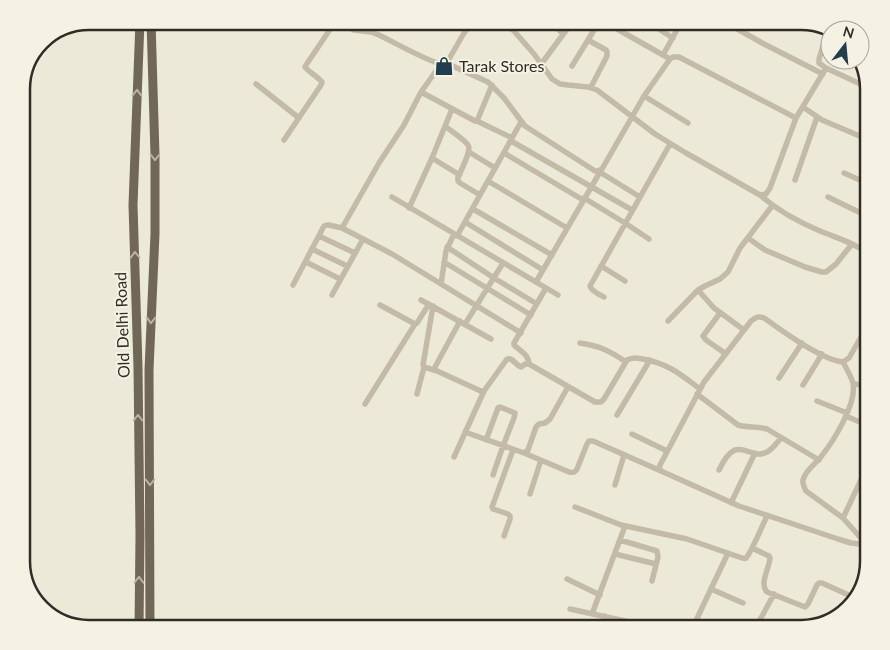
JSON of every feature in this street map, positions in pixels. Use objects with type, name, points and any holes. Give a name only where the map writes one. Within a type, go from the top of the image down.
[{"type":"main road","name":"Old Delhi Road","points":[[138,620],[140,535],[138,367],[133,205],[140,30]]},
{"type":"main road","name":"Old Delhi Road","points":[[150,620],[150,370],[155,234],[152,30]]},
{"type":"street","points":[[284,140],[322,82],[305,67],[329,30]]},
{"type":"street","points":[[354,30],[379,35],[432,61],[479,77],[492,85],[521,122],[538,135],[640,198]]},
{"type":"street","points":[[342,228],[404,125],[420,92],[444,64],[466,30]]},
{"type":"street","points":[[513,30],[542,63],[552,78],[560,84],[592,87],[670,144],[760,195],[772,206],[804,224],[860,248]]},
{"type":"street","points":[[559,30],[563,34]]},
{"type":"street","points":[[542,63],[566,30]]},
{"type":"street","points":[[572,66],[594,30]]},
{"type":"street","points":[[619,30],[670,59]]},
{"type":"street","points":[[660,30],[673,38]]},
{"type":"street","points":[[663,55],[677,30]]},
{"type":"street","points":[[740,30],[764,44],[859,84]]},
{"type":"street","points":[[588,40],[607,52],[607,56],[592,87]]},
{"type":"street","points":[[536,282],[631,117],[673,57],[679,57],[796,118]]},
{"type":"street","points":[[760,195],[766,194],[770,188],[796,118],[825,71]]},
{"type":"street","points":[[256,84],[299,118]]},
{"type":"street","points":[[477,121],[492,85]]},
{"type":"street","points":[[420,92],[512,140],[632,210]]},
{"type":"street","points":[[644,96],[688,123]]},
{"type":"street","points":[[803,107],[817,117],[860,136]]},
{"type":"street","points":[[409,208],[452,109]]},
{"type":"street","points":[[795,180],[817,117]]},
{"type":"street","points":[[441,284],[447,247],[465,222],[521,122]]},
{"type":"street","points":[[445,126],[468,144],[468,152],[458,176]]},
{"type":"street","points":[[604,297],[590,289],[590,286],[670,144]]},
{"type":"street","points":[[468,152],[496,168]]},
{"type":"street","points":[[504,153],[626,223],[648,239]]},
{"type":"street","points":[[432,158],[458,174],[458,181],[480,194]]},
{"type":"street","points":[[844,173],[860,180]]},
{"type":"street","points":[[488,181],[567,228]]},
{"type":"street","points":[[392,197],[558,295]]},
{"type":"street","points":[[828,197],[860,213]]},
{"type":"street","points":[[668,321],[698,290],[724,276],[731,267],[738,252],[772,206]]},
{"type":"street","points":[[472,209],[552,255]]},
{"type":"street","points":[[465,222],[543,270]]},
{"type":"street","points":[[294,285],[326,224],[342,228],[398,258],[520,332]]},
{"type":"street","points":[[319,236],[355,253]]},
{"type":"street","points":[[748,238],[765,250],[822,272],[826,272],[836,264],[852,244]]},
{"type":"street","points":[[332,294],[362,239]]},
{"type":"street","points":[[447,247],[537,304]]},
{"type":"street","points":[[312,249],[347,266]]},
{"type":"street","points":[[306,262],[340,279]]},
{"type":"street","points":[[444,262],[531,315]]},
{"type":"street","points":[[437,371],[435,367],[503,263]]},
{"type":"street","points":[[601,266],[625,281]]},
{"type":"street","points":[[529,364],[527,356],[514,343],[546,288]]},
{"type":"street","points":[[698,290],[720,313],[744,330]]},
{"type":"street","points":[[422,300],[491,339]]},
{"type":"street","points":[[365,404],[415,324],[417,324],[431,305]]},
{"type":"street","points":[[417,394],[424,367],[431,305]]},
{"type":"street","points":[[380,306],[415,324]]},
{"type":"street","points":[[720,313],[704,336],[706,340],[726,354]]},
{"type":"street","points":[[661,471],[659,467],[704,382],[751,321],[759,317],[764,318],[832,360],[843,362],[849,358],[860,339]]},
{"type":"street","points":[[580,342],[606,349],[626,362]]},
{"type":"street","points":[[779,378],[802,343]]},
{"type":"street","points":[[803,385],[822,354]]},
{"type":"street","points":[[454,456],[483,392],[507,359],[511,359],[521,367],[529,364],[595,402],[601,402],[627,360],[632,358],[650,360],[668,366],[738,425],[767,429],[819,460]]},
{"type":"street","points":[[617,416],[650,360]]},
{"type":"street","points":[[843,362],[853,383],[853,392],[847,415],[832,441],[803,480],[806,491],[843,518],[860,536]]},
{"type":"street","points":[[424,367],[483,392]]},
{"type":"street","points":[[853,383],[860,385]]},
{"type":"street","points":[[524,453],[528,450],[538,424],[545,423],[550,419],[568,387]]},
{"type":"street","points":[[817,401],[860,422]]},
{"type":"street","points":[[486,440],[498,408],[504,408],[515,413],[493,475]]},
{"type":"street","points":[[465,432],[524,453],[569,472],[576,472],[589,441],[593,441],[731,503],[838,539],[860,544]]},
{"type":"street","points":[[632,434],[667,451]]},
{"type":"street","points":[[719,470],[726,458],[737,449],[755,453],[766,453],[781,438]]},
{"type":"street","points":[[504,536],[510,516],[492,509],[492,507],[513,450]]},
{"type":"street","points":[[731,503],[755,453]]},
{"type":"street","points":[[615,485],[624,455]]},
{"type":"street","points":[[530,494],[541,460]]},
{"type":"street","points":[[843,518],[860,484]]},
{"type":"street","points":[[575,507],[625,526],[676,536],[745,558],[752,548],[767,516]]},
{"type":"street","points":[[592,614],[625,526]]},
{"type":"street","points":[[620,540],[656,551],[658,557],[652,581]]},
{"type":"street","points":[[752,548],[770,558],[763,587],[767,592],[805,607],[819,583],[849,595]]},
{"type":"street","points":[[696,620],[728,553]]},
{"type":"street","points":[[615,554],[656,564]]},
{"type":"street","points":[[567,579],[600,595]]},
{"type":"street","points":[[711,589],[743,603]]},
{"type":"street","points":[[760,620],[774,594]]},
{"type":"street","points":[[570,609],[623,620]]},
{"type":"street","points":[[603,620],[605,616]]},
{"type":"place","name":"Tarak Stores","points":[[444,66]]}]
